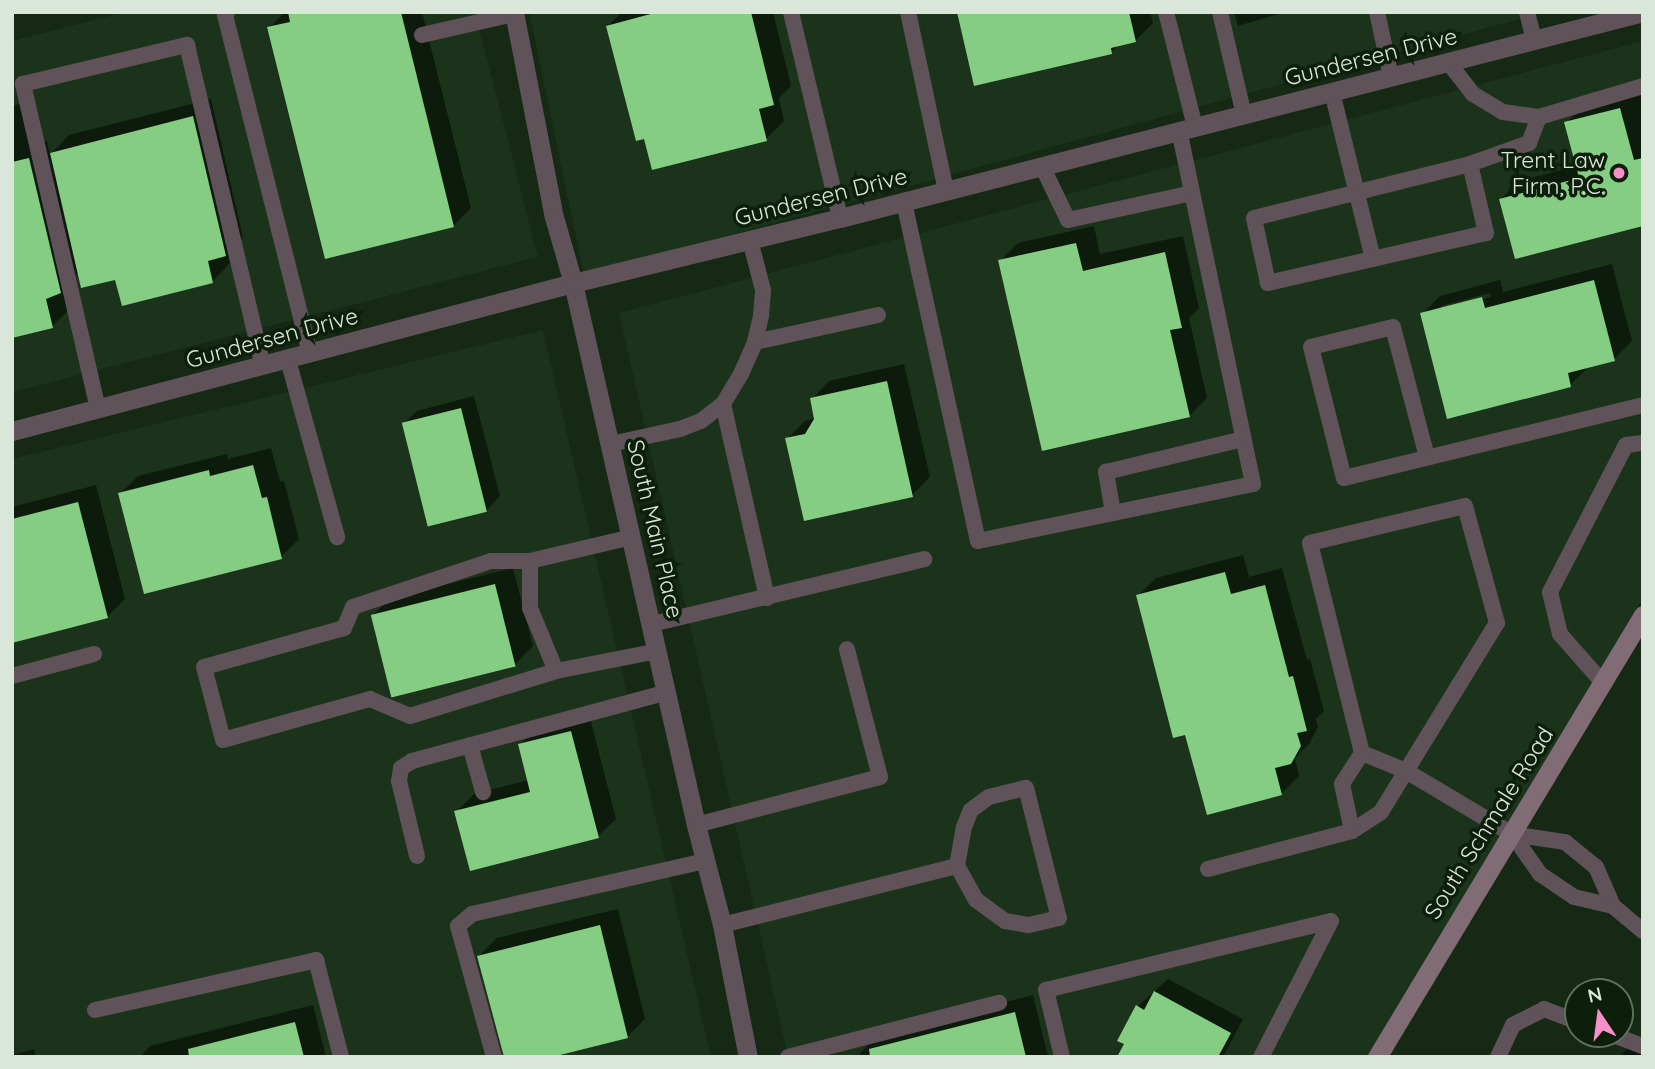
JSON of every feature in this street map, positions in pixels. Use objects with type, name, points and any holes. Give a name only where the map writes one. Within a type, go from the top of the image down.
[{"type":"main road","name":"South Schmale Road","points":[[1377,1057],[1604,684],[1643,615]]},
{"type":"street","name":"South Main Place","points":[[514,13],[554,217],[573,283],[611,444],[696,825],[722,925],[748,1057]]},
{"type":"street","name":"Gundersen Drive","points":[[12,430],[288,360],[573,283],[904,202],[1635,13]]},
{"type":"lane","points":[[227,12],[225,15],[310,354]]},
{"type":"lane","points":[[791,12],[840,218]]},
{"type":"lane","points":[[908,12],[946,191]]},
{"type":"lane","points":[[904,202],[978,541],[1252,484],[1192,193],[1187,129],[1166,12]]},
{"type":"lane","points":[[1220,12],[1244,115]]},
{"type":"lane","points":[[1377,12],[1391,76]]},
{"type":"lane","points":[[1527,12],[1534,40]]},
{"type":"lane","points":[[422,35],[514,13]]},
{"type":"lane","points":[[98,409],[18,84],[187,45],[263,366]]},
{"type":"lane","points":[[1448,62],[1473,94],[1503,111],[1539,117],[1643,86]]},
{"type":"lane","points":[[1332,92],[1373,259]]},
{"type":"lane","points":[[1470,164],[1486,233],[1268,283],[1254,218],[1470,164],[1529,143],[1539,117]]},
{"type":"lane","points":[[1042,166],[1068,220],[1192,193]]},
{"type":"lane","points":[[611,444],[680,429],[701,421],[723,404],[755,342],[763,290],[750,240]]},
{"type":"lane","points":[[755,342],[878,315]]},
{"type":"lane","points":[[1427,457],[1393,327],[1311,347],[1344,478],[1643,405]]},
{"type":"lane","points":[[288,360],[337,537]]},
{"type":"lane","points":[[723,404],[767,598]]},
{"type":"lane","points":[[1113,513],[1106,471],[1243,439]]},
{"type":"lane","points":[[1604,684],[1560,634],[1550,592],[1626,445],[1643,443]]},
{"type":"lane","points":[[1208,869],[1352,831],[1381,812],[1497,623],[1465,506],[1310,543],[1363,753],[1342,784],[1352,831]]},
{"type":"lane","points":[[632,537],[530,561],[491,561],[353,607],[344,628],[204,667],[223,740],[370,699],[410,716],[556,671],[657,651]]},
{"type":"lane","points":[[652,624],[924,559]]},
{"type":"lane","points":[[530,561],[530,608],[556,671]]},
{"type":"lane","points":[[696,825],[880,777],[847,649]]},
{"type":"lane","points":[[12,676],[94,654]]},
{"type":"lane","points":[[417,856],[400,781],[401,768],[412,761],[667,692]]},
{"type":"lane","points":[[470,745],[482,792]]},
{"type":"lane","points":[[1363,753],[1406,771],[1513,834],[1565,842],[1596,867],[1613,906],[1643,931]]},
{"type":"lane","points":[[1026,788],[1059,918],[1028,925],[1005,921],[976,900],[957,866],[964,827],[971,810],[989,797],[1026,788]]},
{"type":"lane","points":[[1513,834],[1540,874],[1574,897],[1613,906]]},
{"type":"lane","points":[[494,1057],[458,926],[472,914],[705,860]]},
{"type":"lane","points":[[722,925],[957,866]]},
{"type":"lane","points":[[1062,1057],[1046,990],[1331,922],[1261,1057]]},
{"type":"lane","points":[[95,1010],[316,960],[341,1057]]},
{"type":"lane","points":[[788,1057],[835,1052],[999,1003]]},
{"type":"lane","points":[[1498,1057],[1513,1025],[1544,1009],[1564,1017]]},
{"type":"shaded area","points":[[125,12],[475,12],[538,257],[12,392],[12,41]]},
{"type":"shaded area","points":[[529,12],[1545,12],[584,275]]},
{"type":"shaded area","points":[[1643,41],[1643,598],[1503,842],[1372,1057],[788,1057],[619,313]]},
{"type":"shaded area","points":[[543,330],[711,1057],[12,1057],[12,459]]},
{"type":"building","points":[[288,12],[401,12],[454,227],[325,259],[267,27],[290,22]]},
{"type":"building","points":[[658,12],[751,12],[774,105],[759,109],[767,141],[652,170],[644,139],[636,141],[606,26]]},
{"type":"building","points":[[957,12],[1129,12],[1136,42],[1111,48],[1112,54],[974,86]]},
{"type":"building","points":[[1620,108],[1634,160],[1643,158],[1643,226],[1515,259],[1499,199],[1579,178],[1564,122]]},
{"type":"building","points":[[193,116],[226,256],[208,261],[213,283],[122,306],[115,280],[81,288],[50,153]]},
{"type":"building","points":[[29,158],[61,293],[46,299],[53,328],[12,338],[12,162]]},
{"type":"building","points":[[1076,243],[1083,271],[1165,252],[1182,328],[1170,330],[1190,417],[1042,451],[998,260]]},
{"type":"building","points":[[1594,280],[1615,361],[1568,373],[1571,387],[1447,419],[1420,313],[1482,297],[1485,308]]},
{"type":"building","points":[[887,381],[913,497],[804,521],[785,438],[805,434],[814,419],[810,398]]},
{"type":"building","points":[[461,408],[487,512],[428,527],[402,423]]},
{"type":"building","points":[[253,465],[262,498],[267,497],[282,559],[144,594],[118,493],[209,470],[210,476]]},
{"type":"building","points":[[78,502],[108,618],[12,643],[12,519]]},
{"type":"building","points":[[1225,572],[1231,594],[1265,585],[1289,677],[1293,676],[1307,731],[1297,733],[1301,746],[1291,764],[1275,768],[1282,795],[1207,815],[1185,735],[1173,738],[1136,595]]},
{"type":"building","points":[[495,584],[516,666],[391,697],[371,615]]},
{"type":"building","points":[[571,731],[599,838],[470,871],[454,811],[530,792],[518,744]]},
{"type":"building","points":[[600,925],[628,1038],[552,1057],[504,1057],[477,956]]},
{"type":"building","points":[[1154,991],[1231,1033],[1218,1057],[1117,1057],[1124,1044],[1117,1041],[1136,1005],[1144,1010]]},
{"type":"building","points":[[1015,1012],[1026,1057],[870,1057],[869,1049]]},
{"type":"building","points":[[295,1022],[304,1057],[189,1057],[188,1049]]},
{"type":"place","name":"Trent Law Firm, P.C.","points":[[1619,173]]}]
